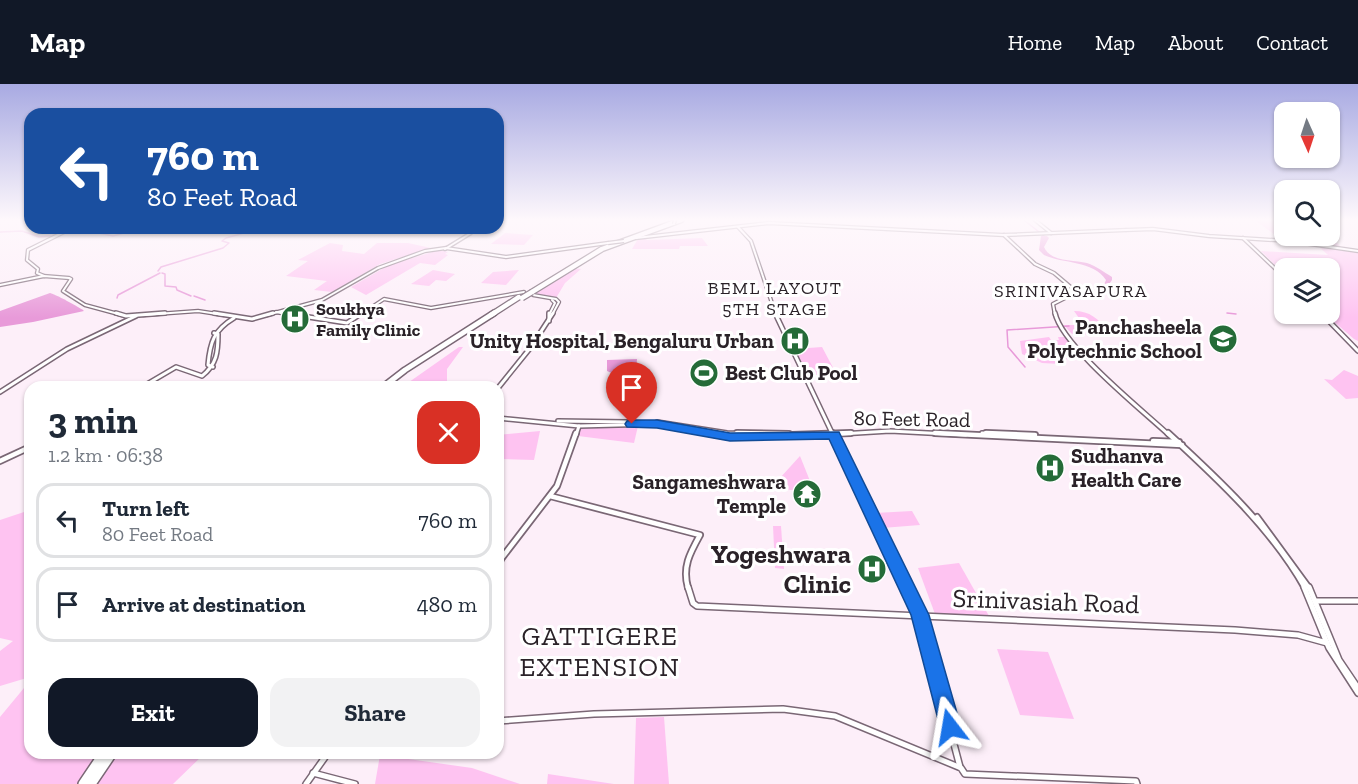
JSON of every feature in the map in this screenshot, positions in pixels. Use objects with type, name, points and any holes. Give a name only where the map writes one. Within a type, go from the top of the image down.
[{"type":"highway","points":[[396,381],[527,294],[596,253]]},
{"type":"highway","points":[[391,381],[596,253]]},
{"type":"highway","points":[[83,784],[100,759]]},
{"type":"highway","points":[[91,784],[108,759]]},
{"type":"main road","points":[[28,253],[27,260],[38,269],[37,273],[71,279],[64,293],[85,305],[123,317],[202,312],[252,319],[326,298],[387,264],[420,253]]},
{"type":"main road","points":[[465,253],[495,258],[542,253]]},
{"type":"main road","points":[[755,253],[777,318],[920,615],[960,768],[965,774],[1136,783]]},
{"type":"main road","points":[[1024,253],[1036,264],[1054,273],[1072,287],[1073,294],[1053,304],[1052,312],[1055,320],[1108,382],[1179,443],[1259,519],[1300,573],[1339,660],[1358,688]]},
{"type":"main road","points":[[1258,253],[1274,267]]},
{"type":"main road","points":[[0,285],[44,276]]},
{"type":"main road","points":[[276,312],[347,323],[384,299],[431,308],[527,294],[545,297],[555,303],[548,316],[549,321],[524,358],[504,381]]},
{"type":"main road","points":[[0,392],[67,349],[136,316]]},
{"type":"main road","points":[[214,367],[208,365],[211,338],[220,326],[233,318]]},
{"type":"main road","points":[[1332,324],[1358,351]]},
{"type":"main road","points":[[152,381],[176,367],[202,376],[214,367],[217,360],[218,334],[214,333]]},
{"type":"main road","name":"80 Feet Road","points":[[504,417],[580,423],[662,422],[736,434],[833,434]]},
{"type":"main road","name":"80 Feet Road","points":[[504,418],[579,426],[657,424],[730,437],[833,434],[889,429],[1179,443]]},
{"type":"main road","points":[[504,555],[557,486],[579,426]]},
{"type":"main road","points":[[0,461],[24,450]]},
{"type":"main road","name":"Srinivasiah Road","points":[[550,496],[700,535],[690,551],[683,571],[693,603],[697,606],[1235,630],[1298,635],[1327,643]]},
{"type":"main road","points":[[1314,601],[1358,601]]},
{"type":"main road","points":[[1314,601],[1327,643],[1338,665],[1358,693]]},
{"type":"main road","points":[[504,721],[594,714],[783,709],[835,716],[960,768]]},
{"type":"main road","points":[[306,784],[324,759]]},
{"type":"main road","points":[[314,773],[355,784]]},
{"type":"shaded area","points":[[312,253],[416,253],[380,264],[332,292],[314,290],[327,281],[286,276],[308,261],[298,260]]},
{"type":"shaded area","points":[[430,253],[447,253],[445,254],[448,255],[435,265],[420,263],[366,295],[351,287],[389,265]]},
{"type":"shaded area","points":[[1042,253],[1048,253],[1063,260],[1090,264],[1112,277],[1112,280],[1107,287],[1103,287],[1106,280],[1094,269],[1044,255]]},
{"type":"shaded area","points":[[1263,253],[1328,255],[1325,253],[1358,253],[1358,341],[1337,324],[1340,324],[1340,258],[1274,258],[1274,264]]},
{"type":"shaded area","points":[[573,268],[581,269],[565,283],[556,298],[535,294]]},
{"type":"shaded area","points":[[433,270],[455,274],[446,281],[436,280],[429,286],[411,284]]},
{"type":"shaded area","points":[[519,270],[506,285],[481,283],[493,272]]},
{"type":"shaded area","points":[[50,293],[84,311],[0,327],[0,311]]},
{"type":"shaded area","points":[[1074,311],[1085,312],[1097,319],[1108,330],[1106,335],[1072,334],[1064,325],[1084,325]]},
{"type":"shaded area","points":[[1049,337],[1051,340],[1059,340],[1058,337],[1067,337],[1087,360],[1059,359],[1061,364],[1042,363],[1022,354],[1020,341]]},
{"type":"shaded area","points":[[459,347],[463,347],[447,369],[447,381],[411,381]]},
{"type":"shaded area","points":[[822,347],[838,377],[810,380],[795,349]]},
{"type":"shaded area","points":[[637,359],[635,383],[607,371],[607,360]]},
{"type":"shaded area","points":[[1344,370],[1358,376],[1358,398],[1346,399],[1324,379],[1332,380]]},
{"type":"shaded area","points":[[638,426],[634,443],[578,436],[580,428]]},
{"type":"shaded area","points":[[540,431],[534,460],[504,459],[504,434]]},
{"type":"shaded area","points":[[800,456],[814,491],[770,489]]},
{"type":"shaded area","points":[[912,511],[920,525],[882,528],[875,513]]},
{"type":"shaded area","points":[[24,512],[24,679],[0,686],[0,651],[13,641],[0,638],[0,520]]},
{"type":"shaded area","points":[[773,526],[781,526],[784,569],[775,568]]},
{"type":"shaded area","points":[[959,563],[989,616],[935,614],[918,568]]},
{"type":"shaded area","points":[[997,649],[1048,652],[1074,719],[1020,715]]},
{"type":"shaded area","points":[[24,688],[24,759],[94,759],[78,784],[0,784],[0,717]]},
{"type":"shaded area","points":[[664,717],[669,784],[634,784],[636,718]]},
{"type":"shaded area","points":[[115,759],[199,759],[173,784],[97,784]]},
{"type":"shaded area","points":[[379,759],[408,759],[472,768],[520,784],[375,784]]},
{"type":"shaded area","points":[[548,774],[614,784],[547,784]]},
{"type":"waterway","points":[[158,271],[161,267],[208,253]]},
{"type":"waterway","points":[[117,298],[118,295],[160,273]]},
{"type":"waterway","points":[[162,273],[165,274],[165,286],[176,287],[177,290],[191,296]]},
{"type":"waterway","points":[[1105,287],[1114,293]]},
{"type":"waterway","points":[[194,296],[205,300]]},
{"type":"waterway","points":[[1227,313],[1236,314]]},
{"type":"waterway","points":[[1025,367],[1008,347],[1007,330],[1069,326]]},
{"type":"place","name":"Soukhya Family Clinic","points":[[295,319]]},
{"type":"place","name":"Panchasheela Polytechnic School","points":[[1223,339]]},
{"type":"place","name":"Unity Hospital, Bengaluru Urban","points":[[795,341]]},
{"type":"place","name":"Best Club Pool","points":[[704,373]]},
{"type":"place","name":"Sudhanva Health Care","points":[[1050,468]]},
{"type":"place","name":"Sangameshwara Temple","points":[[807,494]]},
{"type":"place","name":"Yogeshwara Clinic","points":[[872,569]]},
{"type":"district","name":"SRINIVASAPURA","points":[[1071,291]]},
{"type":"district","name":"BEML LAYOUT 5TH STAGE","points":[[775,298]]},
{"type":"district","name":"GATTIGERE EXTENSION","points":[[600,652]]},
{"type":"route","points":[[632,424],[657,424],[730,437],[834,434],[920,615],[950,727]]}]
